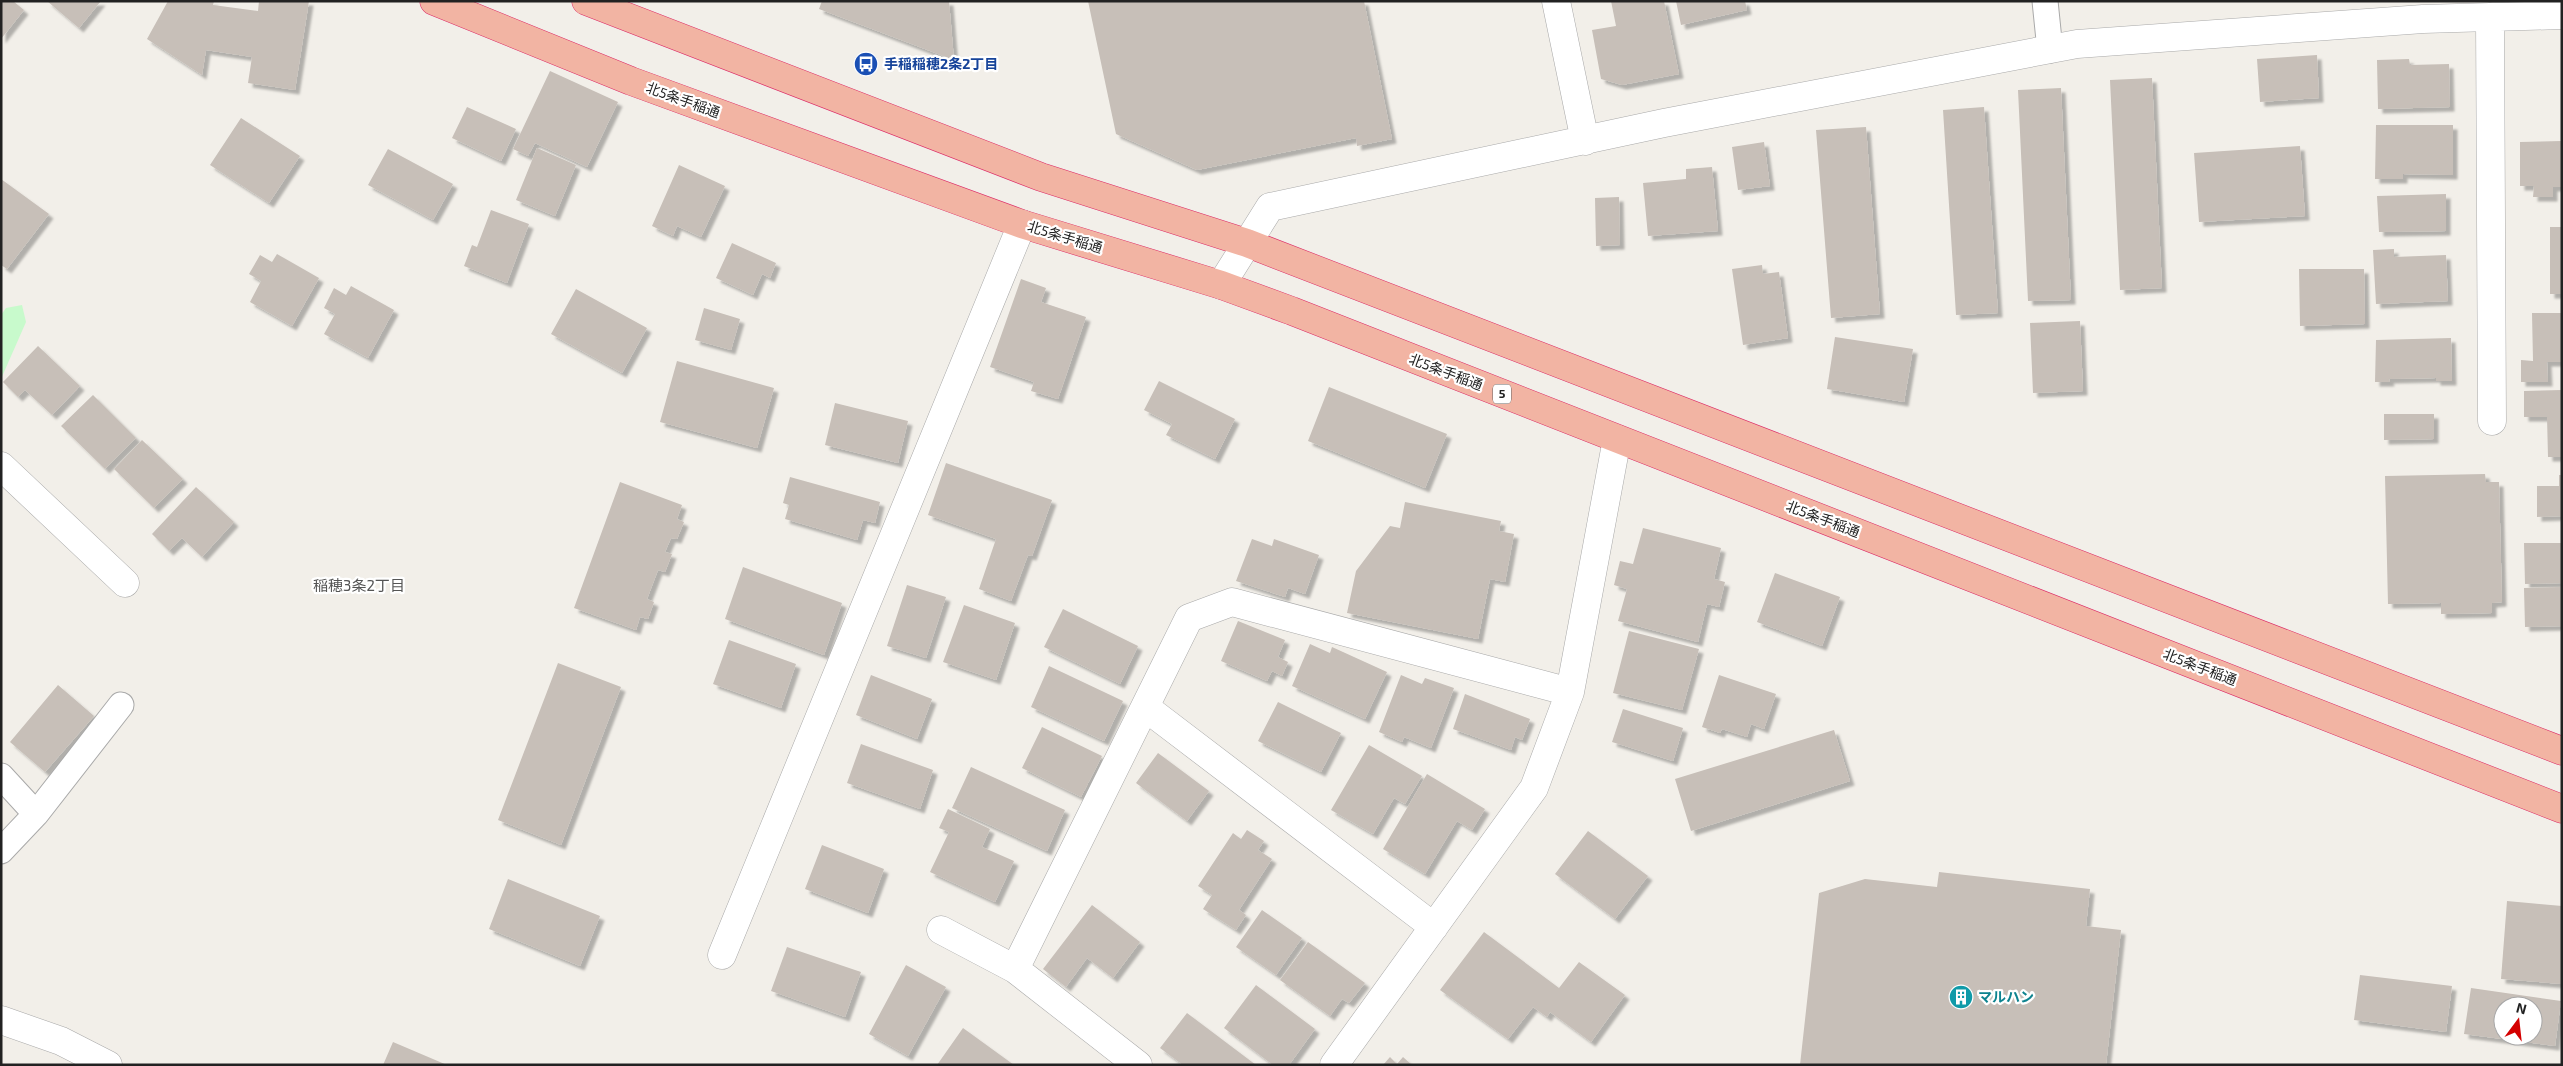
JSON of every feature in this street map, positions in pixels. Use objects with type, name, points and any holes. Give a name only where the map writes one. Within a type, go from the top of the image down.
[{"type":"highway","name":"北5条手稲通","points":[[434,1],[631,81],[1022,224],[1221,285],[1617,438],[2562,809]]},
{"type":"highway","points":[[586,1],[1041,177],[1247,242],[2562,751]]},
{"type":"street","points":[[1556,1],[1584,141]]},
{"type":"street","points":[[1221,285],[1270,207],[1664,124],[2077,44],[2339,13],[2490,17],[2520,9],[2562,15]]},
{"type":"street","points":[[2490,17],[2492,421]]},
{"type":"street","points":[[722,955],[1022,224]]},
{"type":"street","points":[[1334,1065],[1534,788],[1570,692],[1617,438]]},
{"type":"street","points":[[1,466],[125,583]]},
{"type":"street","points":[[1015,969],[1189,618],[1232,602],[1570,692]]},
{"type":"street","points":[[1145,707],[1434,927]]},
{"type":"street","points":[[941,930],[1015,969],[1138,1065]]},
{"type":"street","points":[[1,1020],[61,1040],[108,1065]]},
{"type":"lane","points":[[2045,1],[2050,50]]},
{"type":"lane","points":[[1,851],[36,814],[121,705]]},
{"type":"lane","points":[[1,776],[36,814]]},
{"type":"green space","points":[[22,305],[26,322],[1,379],[1,315],[6,308]]},
{"type":"building","points":[[1,1],[13,1],[24,10],[1,39]]},
{"type":"building","points":[[47,1],[101,1],[79,28]]},
{"type":"building","points":[[168,1],[214,1],[213,5],[258,11],[259,1],[309,1],[295,90],[248,83],[252,57],[206,50],[202,75],[147,39]]},
{"type":"building","points":[[822,1],[949,1],[954,60],[819,9]]},
{"type":"building","points":[[1088,1],[1364,1],[1392,139],[1357,146],[1356,138],[1197,170],[1116,134]]},
{"type":"building","points":[[1611,1],[1664,1],[1679,74],[1622,85],[1601,79],[1592,30],[1616,26]]},
{"type":"building","points":[[1676,1],[1745,1],[1747,10],[1681,25]]},
{"type":"building","points":[[2317,55],[2319,98],[2260,102],[2257,59]]},
{"type":"building","points":[[2409,59],[2410,65],[2449,64],[2450,107],[2378,109],[2377,60]]},
{"type":"building","points":[[550,71],[618,102],[587,167],[535,143],[528,156],[513,149]]},
{"type":"building","points":[[2152,78],[2162,288],[2120,290],[2110,80]]},
{"type":"building","points":[[2061,88],[2071,300],[2028,301],[2018,90]]},
{"type":"building","points":[[467,107],[516,129],[501,161],[452,138]]},
{"type":"building","points":[[1984,107],[1998,313],[1956,315],[1943,110]]},
{"type":"building","points":[[241,118],[300,156],[269,203],[210,165]]},
{"type":"building","points":[[2376,125],[2453,125],[2453,175],[2403,174],[2403,179],[2375,179]]},
{"type":"building","points":[[1866,127],[1880,314],[1831,318],[1816,130]]},
{"type":"building","points":[[2562,141],[2562,187],[2553,187],[2553,197],[2533,197],[2534,186],[2520,186],[2520,142]]},
{"type":"building","points":[[1764,142],[1770,186],[1738,190],[1732,147]]},
{"type":"building","points":[[2300,146],[2305,216],[2199,222],[2194,153]]},
{"type":"building","points":[[537,148],[576,165],[555,216],[516,200]]},
{"type":"building","points":[[388,149],[453,184],[433,220],[368,185]]},
{"type":"building","points":[[679,165],[725,186],[701,237],[677,226],[673,236],[652,226]]},
{"type":"building","points":[[1712,167],[1718,231],[1648,236],[1643,183],[1686,179],[1686,169]]},
{"type":"building","points":[[1,179],[49,214],[7,269],[1,265]]},
{"type":"building","points":[[2446,194],[2446,231],[2379,232],[2377,196]]},
{"type":"building","points":[[1619,197],[1620,245],[1596,246],[1595,198]]},
{"type":"building","points":[[491,210],[529,224],[507,283],[464,266],[472,245],[477,247]]},
{"type":"building","points":[[2550,227],[2562,227],[2562,294],[2550,294]]},
{"type":"building","points":[[732,243],[776,263],[770,278],[762,274],[753,295],[716,278]]},
{"type":"building","points":[[2394,249],[2394,257],[2446,255],[2448,301],[2376,304],[2373,250]]},
{"type":"building","points":[[277,254],[319,278],[292,326],[250,302],[261,281],[249,274],[260,255],[272,262]]},
{"type":"building","points":[[1762,265],[1763,274],[1779,272],[1788,338],[1743,345],[1732,269]]},
{"type":"building","points":[[2299,269],[2364,269],[2365,324],[2300,326]]},
{"type":"building","points":[[1021,279],[1046,288],[1041,302],[1086,317],[1058,399],[1031,391],[1034,382],[990,367]]},
{"type":"building","points":[[351,286],[394,310],[368,358],[324,334],[335,314],[324,308],[334,288],[346,295]]},
{"type":"building","points":[[576,289],[647,328],[622,373],[551,334]]},
{"type":"building","points":[[704,308],[740,319],[731,350],[695,340]]},
{"type":"building","points":[[2532,313],[2562,313],[2562,362],[2547,362],[2548,382],[2521,382],[2521,360],[2533,361]]},
{"type":"building","points":[[2080,321],[2083,391],[2033,393],[2030,323]]},
{"type":"building","points":[[1835,337],[1913,349],[1904,402],[1827,389]]},
{"type":"building","points":[[2451,338],[2452,381],[2436,381],[2436,378],[2389,379],[2390,382],[2375,382],[2376,340]]},
{"type":"building","points":[[38,346],[80,386],[52,415],[25,390],[18,397],[3,382]]},
{"type":"building","points":[[677,361],[774,388],[757,448],[660,422]]},
{"type":"building","points":[[1159,381],[1235,419],[1215,459],[1166,435],[1172,424],[1144,410]]},
{"type":"building","points":[[1329,387],[1447,434],[1425,488],[1308,441]]},
{"type":"building","points":[[2562,390],[2562,457],[2548,457],[2547,417],[2524,417],[2524,391]]},
{"type":"building","points":[[93,395],[136,438],[105,469],[61,426]]},
{"type":"building","points":[[835,403],[908,421],[898,463],[825,445]]},
{"type":"building","points":[[2384,414],[2434,414],[2434,439],[2384,440]]},
{"type":"building","points":[[142,440],[183,479],[154,508],[114,469]]},
{"type":"building","points":[[946,463],[1052,500],[1032,556],[1028,555],[1011,601],[979,589],[996,539],[928,515]]},
{"type":"building","points":[[2485,474],[2486,482],[2499,482],[2502,602],[2492,603],[2492,613],[2441,614],[2441,603],[2388,604],[2385,476]]},
{"type":"building","points":[[2559,475],[2562,475],[2562,516],[2537,517],[2537,486],[2559,486]]},
{"type":"building","points":[[790,477],[880,502],[875,523],[863,520],[857,540],[785,519],[789,505],[783,503]]},
{"type":"building","points":[[620,482],[682,505],[677,519],[684,522],[677,539],[671,538],[665,552],[672,554],[665,572],[658,570],[647,599],[654,602],[648,619],[640,617],[636,630],[574,608]]},
{"type":"building","points":[[196,487],[234,522],[202,557],[182,538],[169,551],[152,534]]},
{"type":"building","points":[[1405,502],[1501,521],[1499,531],[1514,534],[1505,582],[1490,579],[1478,639],[1347,613],[1356,571],[1390,526],[1400,528]]},
{"type":"building","points":[[1643,528],[1721,548],[1714,579],[1725,582],[1719,607],[1707,604],[1698,642],[1618,621],[1627,589],[1614,585],[1620,561],[1633,564]]},
{"type":"building","points":[[1252,539],[1272,546],[1274,539],[1319,555],[1305,594],[1288,588],[1285,597],[1236,581]]},
{"type":"building","points":[[2524,543],[2562,543],[2562,583],[2525,584]]},
{"type":"building","points":[[743,567],[842,603],[824,655],[725,619]]},
{"type":"building","points":[[1775,573],[1840,597],[1822,646],[1757,622]]},
{"type":"building","points":[[907,585],[946,597],[926,658],[887,646]]},
{"type":"building","points":[[2562,587],[2562,626],[2525,627],[2524,588]]},
{"type":"building","points":[[964,605],[1015,623],[996,680],[943,662]]},
{"type":"building","points":[[1063,609],[1138,646],[1120,684],[1044,647]]},
{"type":"building","points":[[1238,621],[1285,640],[1278,657],[1288,662],[1282,676],[1272,671],[1267,681],[1221,661]]},
{"type":"building","points":[[1629,631],[1699,649],[1682,710],[1613,693]]},
{"type":"building","points":[[729,640],[796,664],[781,708],[713,684]]},
{"type":"building","points":[[1310,644],[1330,653],[1332,647],[1387,672],[1365,719],[1292,686]]},
{"type":"building","points":[[558,663],[621,687],[561,845],[498,820]]},
{"type":"building","points":[[1049,666],[1123,701],[1104,741],[1031,707]]},
{"type":"building","points":[[871,675],[932,699],[917,739],[856,715]]},
{"type":"building","points":[[1401,675],[1422,684],[1425,678],[1454,688],[1431,748],[1404,737],[1402,742],[1379,732]]},
{"type":"building","points":[[1719,675],[1776,694],[1764,729],[1751,724],[1747,737],[1722,729],[1720,733],[1702,727]]},
{"type":"building","points":[[58,685],[94,716],[45,772],[10,742]]},
{"type":"building","points":[[1465,694],[1530,719],[1522,740],[1515,737],[1511,750],[1453,729]]},
{"type":"building","points":[[1278,702],[1341,733],[1321,772],[1258,741]]},
{"type":"building","points":[[1623,709],[1683,728],[1673,761],[1612,742]]},
{"type":"building","points":[[1042,727],[1102,756],[1081,797],[1022,768]]},
{"type":"building","points":[[1834,730],[1850,781],[1691,831],[1675,779]]},
{"type":"building","points":[[861,744],[933,770],[920,809],[847,783]]},
{"type":"building","points":[[1369,745],[1422,776],[1405,804],[1394,798],[1373,834],[1331,810]]},
{"type":"building","points":[[1158,753],[1209,791],[1187,821],[1136,783]]},
{"type":"building","points":[[971,767],[1065,810],[1047,851],[952,808]]},
{"type":"building","points":[[1427,774],[1485,809],[1472,830],[1457,821],[1425,874],[1383,849]]},
{"type":"building","points":[[948,809],[990,829],[982,847],[1014,861],[995,902],[930,872],[949,832],[939,828]]},
{"type":"building","points":[[1247,830],[1264,841],[1258,850],[1272,859],[1239,910],[1246,915],[1236,930],[1203,909],[1212,895],[1198,886],[1233,833],[1241,839]]},
{"type":"building","points":[[1588,831],[1648,876],[1615,919],[1555,874]]},
{"type":"building","points":[[822,845],[884,869],[868,913],[805,889]]},
{"type":"building","name":"マルハン","points":[[1939,872],[2090,889],[2086,926],[2121,930],[2106,1065],[1800,1065],[1819,893],[1865,879],[1937,887]]},
{"type":"building","points":[[508,879],[600,916],[580,966],[489,929]]},
{"type":"building","points":[[2507,901],[2562,906],[2562,984],[2501,979]]},
{"type":"building","points":[[1092,905],[1140,942],[1113,978],[1087,958],[1066,987],[1043,969]]},
{"type":"building","points":[[1262,910],[1302,938],[1276,975],[1236,947]]},
{"type":"building","points":[[1484,932],[1559,988],[1579,962],[1625,995],[1591,1042],[1550,1012],[1547,1017],[1533,1007],[1508,1039],[1440,990]]},
{"type":"building","points":[[1308,942],[1365,983],[1349,1003],[1342,999],[1330,1016],[1280,980]]},
{"type":"building","points":[[787,947],[861,972],[845,1017],[771,991]]},
{"type":"building","points":[[906,965],[946,987],[908,1056],[869,1034]]},
{"type":"building","points":[[2360,975],[2452,986],[2446,1032],[2354,1020]]},
{"type":"building","points":[[1256,985],[1315,1029],[1289,1065],[1273,1065],[1224,1028]]},
{"type":"building","points":[[2471,988],[2526,996],[2493,996],[2493,1038],[2464,1034]]},
{"type":"building","points":[[2543,998],[2561,1001],[2555,1046],[2543,1044]]},
{"type":"building","points":[[1187,1013],[1256,1065],[1183,1065],[1160,1048]]},
{"type":"building","points":[[963,1028],[1014,1065],[937,1065]]},
{"type":"building","points":[[393,1042],[447,1065],[383,1065]]},
{"type":"building","points":[[1390,1057],[1397,1064],[1403,1057],[1412,1065],[1383,1065]]},
{"type":"place","name":"手稲稲穂2条2丁目","points":[[866,64]]},
{"type":"place","name":"マルハン","points":[[1961,997]]},
{"type":"district","name":"稲穂3条2丁目","points":[[359,586]]}]
